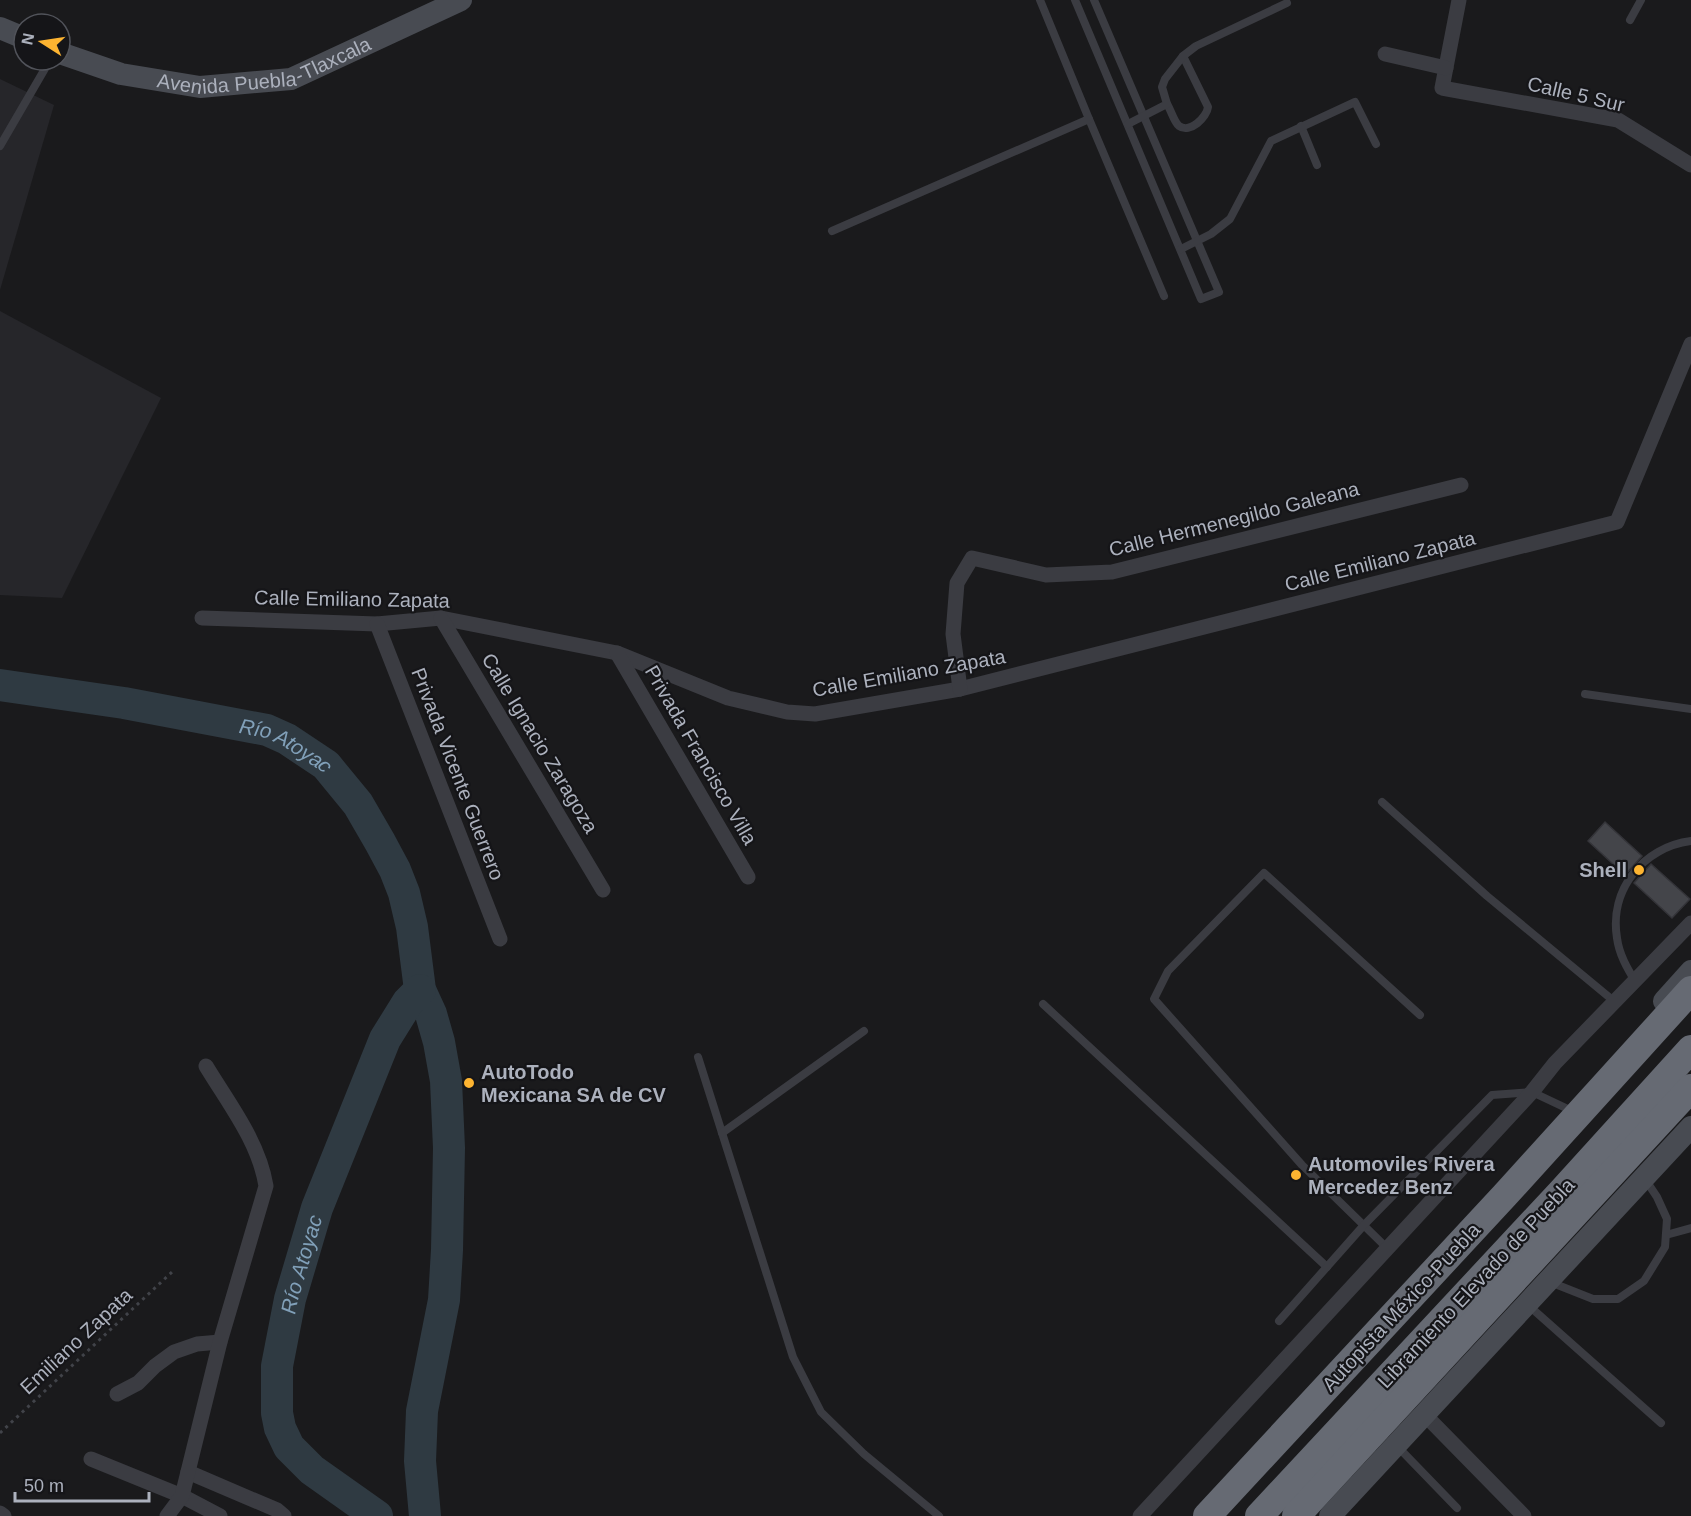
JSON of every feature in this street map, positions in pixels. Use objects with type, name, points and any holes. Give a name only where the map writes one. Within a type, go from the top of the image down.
[{"type":"highway","name":"Autopista México-Puebla","points":[[1207,1516],[1691,990]]},
{"type":"highway","name":"Libramiento Elevado de Puebla","points":[[1231,1516],[1691,1011]]},
{"type":"highway","name":"Libramiento Elevado de Puebla","points":[[1258,1516],[1562,1191],[1691,1049]]},
{"type":"highway","points":[[1296,1516],[1691,1088]]},
{"type":"street","name":"Avenida Puebla-Tlaxcala","points":[[72,57],[121,74],[200,87],[291,79],[461,0]]},
{"type":"street","points":[[1385,54],[1446,68],[1459,0]]},
{"type":"street","name":"Calle 5 Sur","points":[[1446,68],[1442,88],[1618,120],[1691,165]]},
{"type":"street","name":"Calle Emiliano Zapata","points":[[202,618],[377,624],[441,618],[617,653],[728,698],[787,712],[815,714],[960,689],[1617,522],[1691,344]]},
{"type":"street","name":"Calle Hermenegildo Galeana","points":[[960,689],[953,634],[957,583],[972,558],[1046,575],[1112,572],[1461,485]]},
{"type":"street","name":"Calle Ignacio Zaragoza","points":[[441,618],[603,890]]},
{"type":"street","name":"Privada Vicente Guerrero","points":[[377,624],[500,939]]},
{"type":"street","name":"Privada Francisco Villa","points":[[617,653],[748,877]]},
{"type":"street","points":[[1140,1516],[1532,1092],[1555,1063],[1691,923]]},
{"type":"street","points":[[1539,1157],[1568,1109],[1691,971]]},
{"type":"street","points":[[166,1516],[183,1496],[220,1342],[266,1186],[263,1166],[255,1147],[206,1066]]},
{"type":"street","points":[[1330,1516],[1691,1129]]},
{"type":"street","points":[[117,1394],[138,1383],[174,1352],[196,1344],[220,1342]]},
{"type":"street","points":[[1425,1415],[1524,1516]]},
{"type":"street","points":[[91,1459],[183,1496],[220,1516]]},
{"type":"street","points":[[188,1472],[277,1510],[284,1516]]},
{"type":"street","points":[[0,1513],[4,1516]]},
{"type":"lane","points":[[1040,0],[1164,296]]},
{"type":"lane","points":[[1075,0],[1202,299],[1219,292],[1094,0]]},
{"type":"lane","points":[[1630,20],[1641,0]]},
{"type":"lane","points":[[1183,56],[1208,107],[1204,118],[1184,128],[1178,125],[1167,104],[1162,87],[1165,79],[1183,56],[1196,46],[1287,3]]},
{"type":"lane","points":[[0,146],[43,72]]},
{"type":"lane","points":[[1181,249],[1230,219],[1271,141],[1355,102],[1376,144]]},
{"type":"lane","points":[[1128,124],[1167,104]]},
{"type":"lane","points":[[832,231],[1089,119]]},
{"type":"lane","points":[[1301,126],[1317,165]]},
{"type":"lane","points":[[1585,694],[1691,709]]},
{"type":"lane","points":[[1382,802],[1487,896],[1615,1002]]},
{"type":"lane","points":[[1635,982],[1621,954],[1617,940],[1616,910],[1620,896],[1626,883],[1645,860],[1669,846],[1691,841]]},
{"type":"lane","points":[[1387,1248],[1302,1166],[1154,999],[1168,971],[1264,873],[1420,1015]]},
{"type":"lane","points":[[1043,1005],[1327,1267]]},
{"type":"lane","points":[[722,1133],[864,1031]]},
{"type":"lane","points":[[698,1057],[793,1357],[821,1412],[864,1455],[939,1516]]},
{"type":"lane","points":[[1279,1321],[1364,1225],[1492,1095],[1532,1092],[1568,1109]]},
{"type":"lane","points":[[1548,1282],[1593,1299],[1618,1299],[1644,1281],[1665,1247],[1667,1219],[1657,1197],[1644,1178]]},
{"type":"lane","points":[[1666,1235],[1691,1228]]},
{"type":"lane","points":[[1527,1304],[1661,1423]]},
{"type":"lane","points":[[1396,1445],[1457,1508]]},
{"type":"path","name":"Emiliano Zapata","points":[[0,1433],[172,1272]]},
{"type":"shaded area","points":[[0,79],[54,105],[0,290]]},
{"type":"shaded area","points":[[0,311],[161,398],[62,598],[0,595]]},
{"type":"building","points":[[1605,822],[1642,856],[1625,875],[1588,841]]},
{"type":"building","points":[[1651,864],[1690,899],[1672,918],[1634,883]]},
{"type":"waterway","name":"Río Atoyac","points":[[0,685],[124,703],[267,730],[287,739],[326,765],[358,804],[395,870],[404,893],[412,927],[420,990],[431,1014],[446,1081],[449,1148],[447,1250],[444,1300],[422,1411],[420,1461],[425,1516]]},
{"type":"waterway","name":"Río Atoyac","points":[[377,1516],[312,1470],[289,1447],[280,1428],[277,1413],[277,1366],[290,1299],[317,1208],[385,1039],[408,1002],[420,990]]},
{"type":"place","name":"Shell","points":[[1639,870]]},
{"type":"place","name":"AutoTodo Mexicana SA de CV","points":[[469,1083]]},
{"type":"place","name":"Automoviles Rivera Mercedez Benz","points":[[1296,1175]]}]
